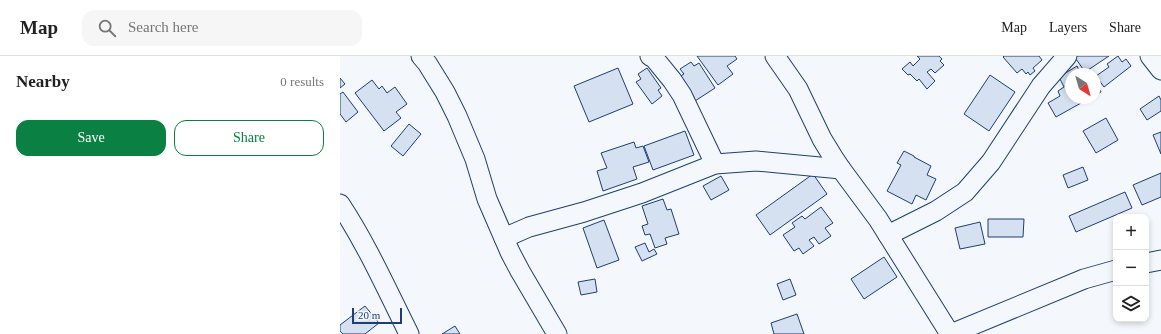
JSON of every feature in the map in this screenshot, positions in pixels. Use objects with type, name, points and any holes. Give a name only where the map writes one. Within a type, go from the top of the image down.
[{"type":"street","points":[[650,56],[654,58],[682,95],[714,164]]},
{"type":"street","points":[[775,56],[798,89],[822,139],[841,169],[878,219],[951,334],[1084,279],[1113,271]]},
{"type":"street","points":[[888,235],[936,211],[965,192],[991,162],[1041,86],[1067,56]]},
{"type":"street","points":[[1150,56],[1161,70]]},
{"type":"street","points":[[429,58],[476,159],[487,199],[504,238],[520,271],[558,334]]},
{"type":"street","points":[[504,238],[529,227],[584,212],[642,193],[714,164],[756,161],[841,169]]},
{"type":"street","points":[[340,204],[377,270],[409,334]]},
{"type":"street","points":[[1149,262],[1161,260]]},
{"type":"building","points":[[697,56],[735,56],[737,59],[727,66],[733,74],[718,85]]},
{"type":"building","points":[[917,56],[939,56],[942,59],[940,61],[944,65],[935,73],[931,69],[927,72],[935,81],[927,89],[919,79],[917,81],[902,69],[910,62],[913,66],[920,59]]},
{"type":"building","points":[[1039,56],[1042,60],[1033,68],[1035,71],[1030,75],[1028,72],[1026,74],[1022,69],[1017,73],[1003,57]]},
{"type":"building","points":[[1074,56],[1109,56],[1091,68],[1082,68]]},
{"type":"building","points":[[1118,56],[1122,62],[1126,59],[1131,66],[1104,87],[1101,83],[1101,73],[1109,67],[1107,64]]},
{"type":"building","points":[[691,62],[694,66],[699,63],[715,88],[695,101],[679,77],[684,74],[680,69]]},
{"type":"building","points":[[618,68],[633,104],[589,122],[574,86]]},
{"type":"building","points":[[647,68],[661,88],[658,90],[662,96],[652,104],[636,82],[641,79],[638,74]]},
{"type":"building","points":[[1065,73],[1065,104],[1079,104],[1056,117],[1048,103],[1060,96],[1058,91],[1064,87],[1059,77]]},
{"type":"building","points":[[990,75],[1015,92],[989,131],[964,114]]},
{"type":"building","points":[[340,78],[345,84],[340,88]]},
{"type":"building","points":[[372,80],[379,89],[382,86],[387,93],[395,87],[407,104],[396,112],[401,118],[384,131],[355,93]]},
{"type":"building","points":[[343,92],[358,112],[346,122],[340,114],[340,94]]},
{"type":"building","points":[[1159,96],[1161,100],[1161,111],[1147,120],[1140,109]]},
{"type":"building","points":[[1106,118],[1118,140],[1096,153],[1083,131]]},
{"type":"building","points":[[409,124],[421,134],[403,156],[391,146]]},
{"type":"building","points":[[685,131],[694,155],[653,170],[644,146]]},
{"type":"building","points":[[1161,132],[1161,154],[1153,135]]},
{"type":"building","points":[[634,142],[636,148],[643,146],[649,162],[633,167],[637,179],[603,191],[597,171],[607,168],[601,153]]},
{"type":"building","points":[[904,151],[931,166],[927,175],[936,179],[926,200],[916,195],[912,204],[887,191],[901,165],[897,163]]},
{"type":"building","points":[[1083,167],[1088,180],[1068,188],[1063,175]]},
{"type":"building","points":[[1161,173],[1161,197],[1142,205],[1133,185]]},
{"type":"building","points":[[813,174],[827,194],[770,235],[756,215]]},
{"type":"building","points":[[721,176],[729,190],[711,200],[703,186]]},
{"type":"building","points":[[1125,192],[1132,208],[1118,214],[1113,214],[1113,216],[1076,232],[1069,216]]},
{"type":"building","points":[[663,199],[667,210],[671,209],[679,234],[665,238],[667,244],[655,248],[650,234],[645,235],[642,226],[648,224],[642,206]]},
{"type":"building","points":[[821,207],[833,223],[825,228],[831,236],[819,244],[814,237],[809,240],[814,246],[803,254],[799,248],[794,251],[783,235],[795,227],[792,223],[802,216],[805,219]]},
{"type":"building","points":[[988,219],[1024,219],[1023,237],[988,237]]},
{"type":"building","points":[[604,220],[619,260],[597,268],[583,228]]},
{"type":"building","points":[[980,222],[985,244],[960,249],[955,228]]},
{"type":"building","points":[[645,243],[649,252],[654,249],[657,254],[642,261],[635,247]]},
{"type":"building","points":[[884,257],[897,277],[864,299],[851,279]]},
{"type":"building","points":[[595,279],[597,292],[581,295],[578,282]]},
{"type":"building","points":[[790,279],[796,295],[783,300],[777,284]]},
{"type":"building","points":[[365,306],[379,323],[365,334],[343,334],[340,331],[340,325]]},
{"type":"building","points":[[797,314],[804,334],[774,334],[771,323]]},
{"type":"building","points":[[455,326],[460,334],[442,334]]}]
